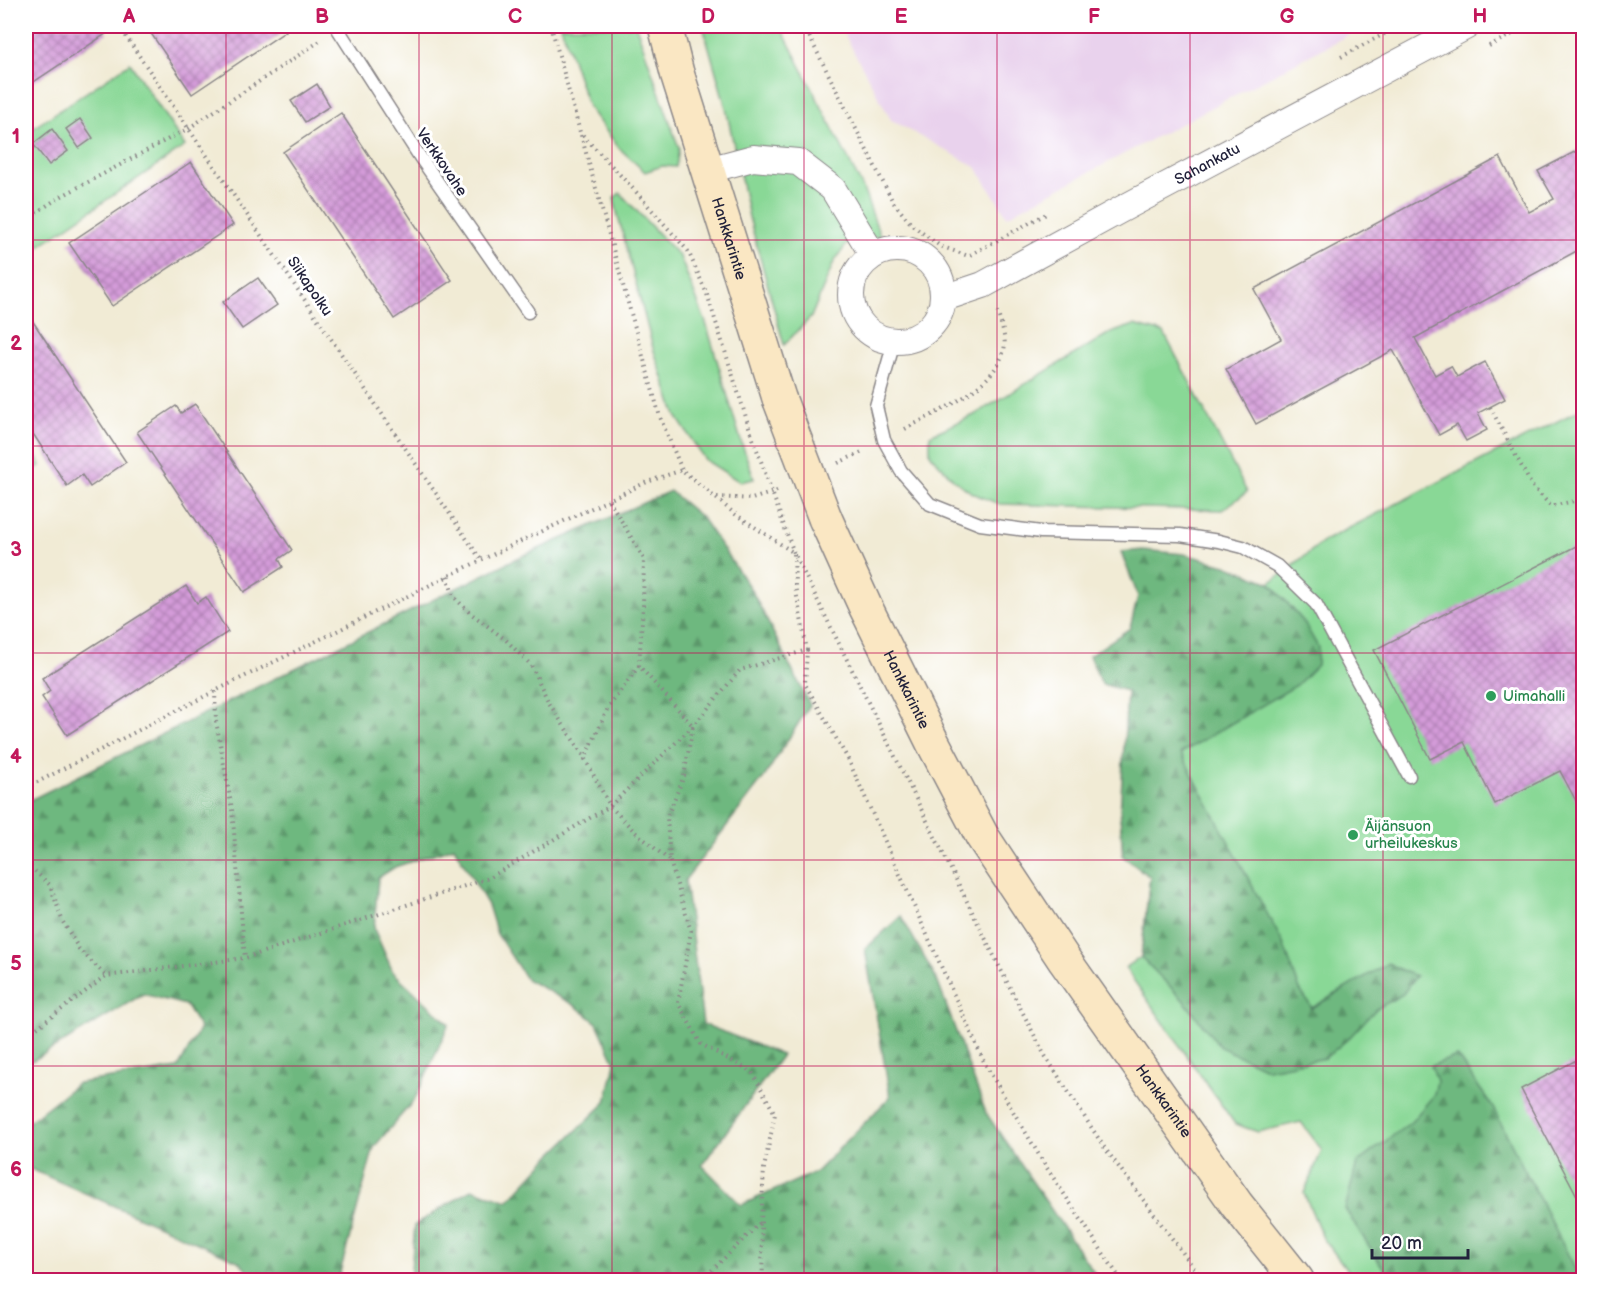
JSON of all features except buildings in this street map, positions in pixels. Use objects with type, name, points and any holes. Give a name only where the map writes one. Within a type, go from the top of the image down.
[{"type":"main road","name":"Hankkarintie","points":[[665,26],[677,73],[779,398],[825,518],[864,606],[982,836],[1065,961],[1237,1205],[1297,1281]]},
{"type":"street","name":"Sahankatu","points":[[944,298],[983,285],[1122,208],[1467,26]]},
{"type":"street","points":[[708,170],[753,158],[798,162],[833,189],[873,255]]},
{"type":"street","points":[[901,248],[928,259],[937,270],[943,284],[944,298],[937,319],[922,335],[894,342],[867,331],[858,320],[852,306],[851,292],[854,277],[873,255],[886,249],[901,248]]},
{"type":"lane","name":"Verkkovahe","points":[[337,27],[420,157],[528,312]]},
{"type":"lane","points":[[894,342],[876,406],[884,440],[901,471],[930,504],[981,525],[1041,532],[1180,534],[1243,547],[1277,566],[1316,604],[1409,776]]},
{"type":"path","name":"Siikapolku","points":[[119,26],[481,560]]},
{"type":"path","points":[[551,26],[660,417],[682,470],[735,514],[794,553]]},
{"type":"path","points":[[804,26],[893,202],[913,226],[940,246],[968,256],[1051,212]]},
{"type":"path","points":[[1339,58],[1399,26]]},
{"type":"path","points":[[26,219],[60,197],[189,128],[337,27]]},
{"type":"path","points":[[580,132],[688,251],[707,294],[751,433],[794,553],[1007,982],[1044,1054],[1104,1147],[1203,1281]]},
{"type":"path","points":[[1490,407],[1532,486],[1551,506],[1584,498]]},
{"type":"path","points":[[26,788],[447,576],[646,482],[682,470]]},
{"type":"path","points":[[585,759],[608,708],[639,666],[644,559],[609,500]]},
{"type":"path","points":[[794,553],[795,586],[807,650],[805,684],[848,759],[985,1064],[1046,1165],[1121,1281]]},
{"type":"path","points":[[447,576],[454,597],[469,612],[506,640],[531,665],[549,703],[585,759],[610,806],[634,831],[670,861]]},
{"type":"path","points":[[26,1036],[106,976],[246,958],[489,878],[610,806],[693,726],[740,670],[807,650]]},
{"type":"path","points":[[639,666],[693,726]]},
{"type":"path","points":[[215,691],[216,721],[232,809],[246,958]]},
{"type":"path","points":[[693,726],[684,776],[667,817],[670,861],[691,931],[678,1003],[701,1044],[752,1072],[775,1114],[764,1168],[761,1222],[763,1281]]},
{"type":"path","points":[[26,863],[50,885],[63,921],[79,949],[106,976]]},
{"type":"path","points":[[704,1281],[707,1275],[761,1222]]},
{"type":"shaded area","points":[[840,26],[1365,26],[1007,216],[976,167],[891,120]]},
{"type":"green space","points":[[561,26],[636,26],[679,148],[676,167],[662,166],[645,172],[619,148],[588,107]]},
{"type":"green space","points":[[703,26],[780,26],[862,186],[881,238],[854,234],[834,262],[811,317],[784,345],[749,217],[726,108]]},
{"type":"green space","points":[[130,63],[185,146],[26,255],[26,133]]},
{"type":"green space","points":[[620,193],[680,257],[706,323],[754,479],[740,482],[705,460],[676,416],[653,348],[617,212],[614,198]]},
{"type":"green space","points":[[1134,325],[1164,333],[1247,492],[1222,510],[999,504],[972,493],[953,479],[930,454],[930,435],[974,415],[1108,334]]},
{"type":"green space","name":"Äijänsuon urheilukeskus","points":[[1583,408],[1583,1280],[1355,1280],[1323,1238],[1304,1193],[1322,1150],[1301,1122],[1258,1132],[1235,1124],[1125,968],[1141,957],[1150,877],[1123,856],[1120,814],[1270,583],[1324,541]]},
{"type":"green space","points":[[26,442],[41,465],[26,475]]},
{"type":"green space","points":[[670,491],[702,518],[752,591],[810,705],[765,776],[685,880],[703,1024],[782,1055],[702,1165],[741,1205],[816,1172],[890,1097],[865,949],[901,916],[937,980],[986,1113],[1099,1280],[410,1280],[415,1225],[472,1189],[508,1201],[548,1158],[606,1102],[615,1063],[597,1023],[574,1005],[526,979],[497,934],[488,905],[454,847],[395,867],[378,878],[374,929],[393,972],[449,1024],[415,1099],[374,1147],[338,1280],[256,1280],[238,1261],[26,1167],[26,1124],[78,1083],[178,1068],[200,1028],[185,1005],[143,994],[34,1060],[26,1062],[26,802],[511,561]]},
{"type":"green space","points":[[1143,550],[1184,554],[1226,565],[1270,583],[1303,621],[1318,647],[1317,665],[1297,685],[1181,753],[1283,943],[1300,990],[1312,1008],[1388,963],[1416,976],[1403,994],[1376,1009],[1349,1038],[1325,1058],[1268,1069],[1220,1047],[1185,1002],[1141,957],[1150,877],[1123,856],[1120,814],[1127,691],[1102,684],[1089,656],[1130,628],[1138,596],[1121,552]]},
{"type":"green space","points":[[1457,1056],[1492,1106],[1581,1280],[1391,1280],[1345,1209],[1357,1163],[1411,1122],[1434,1095],[1437,1081],[1431,1066]]},
{"type":"place","name":"Uimahalli","points":[[1491,696]]},
{"type":"place","name":"Äijänsuon urheilukeskus","points":[[1353,835]]}]
